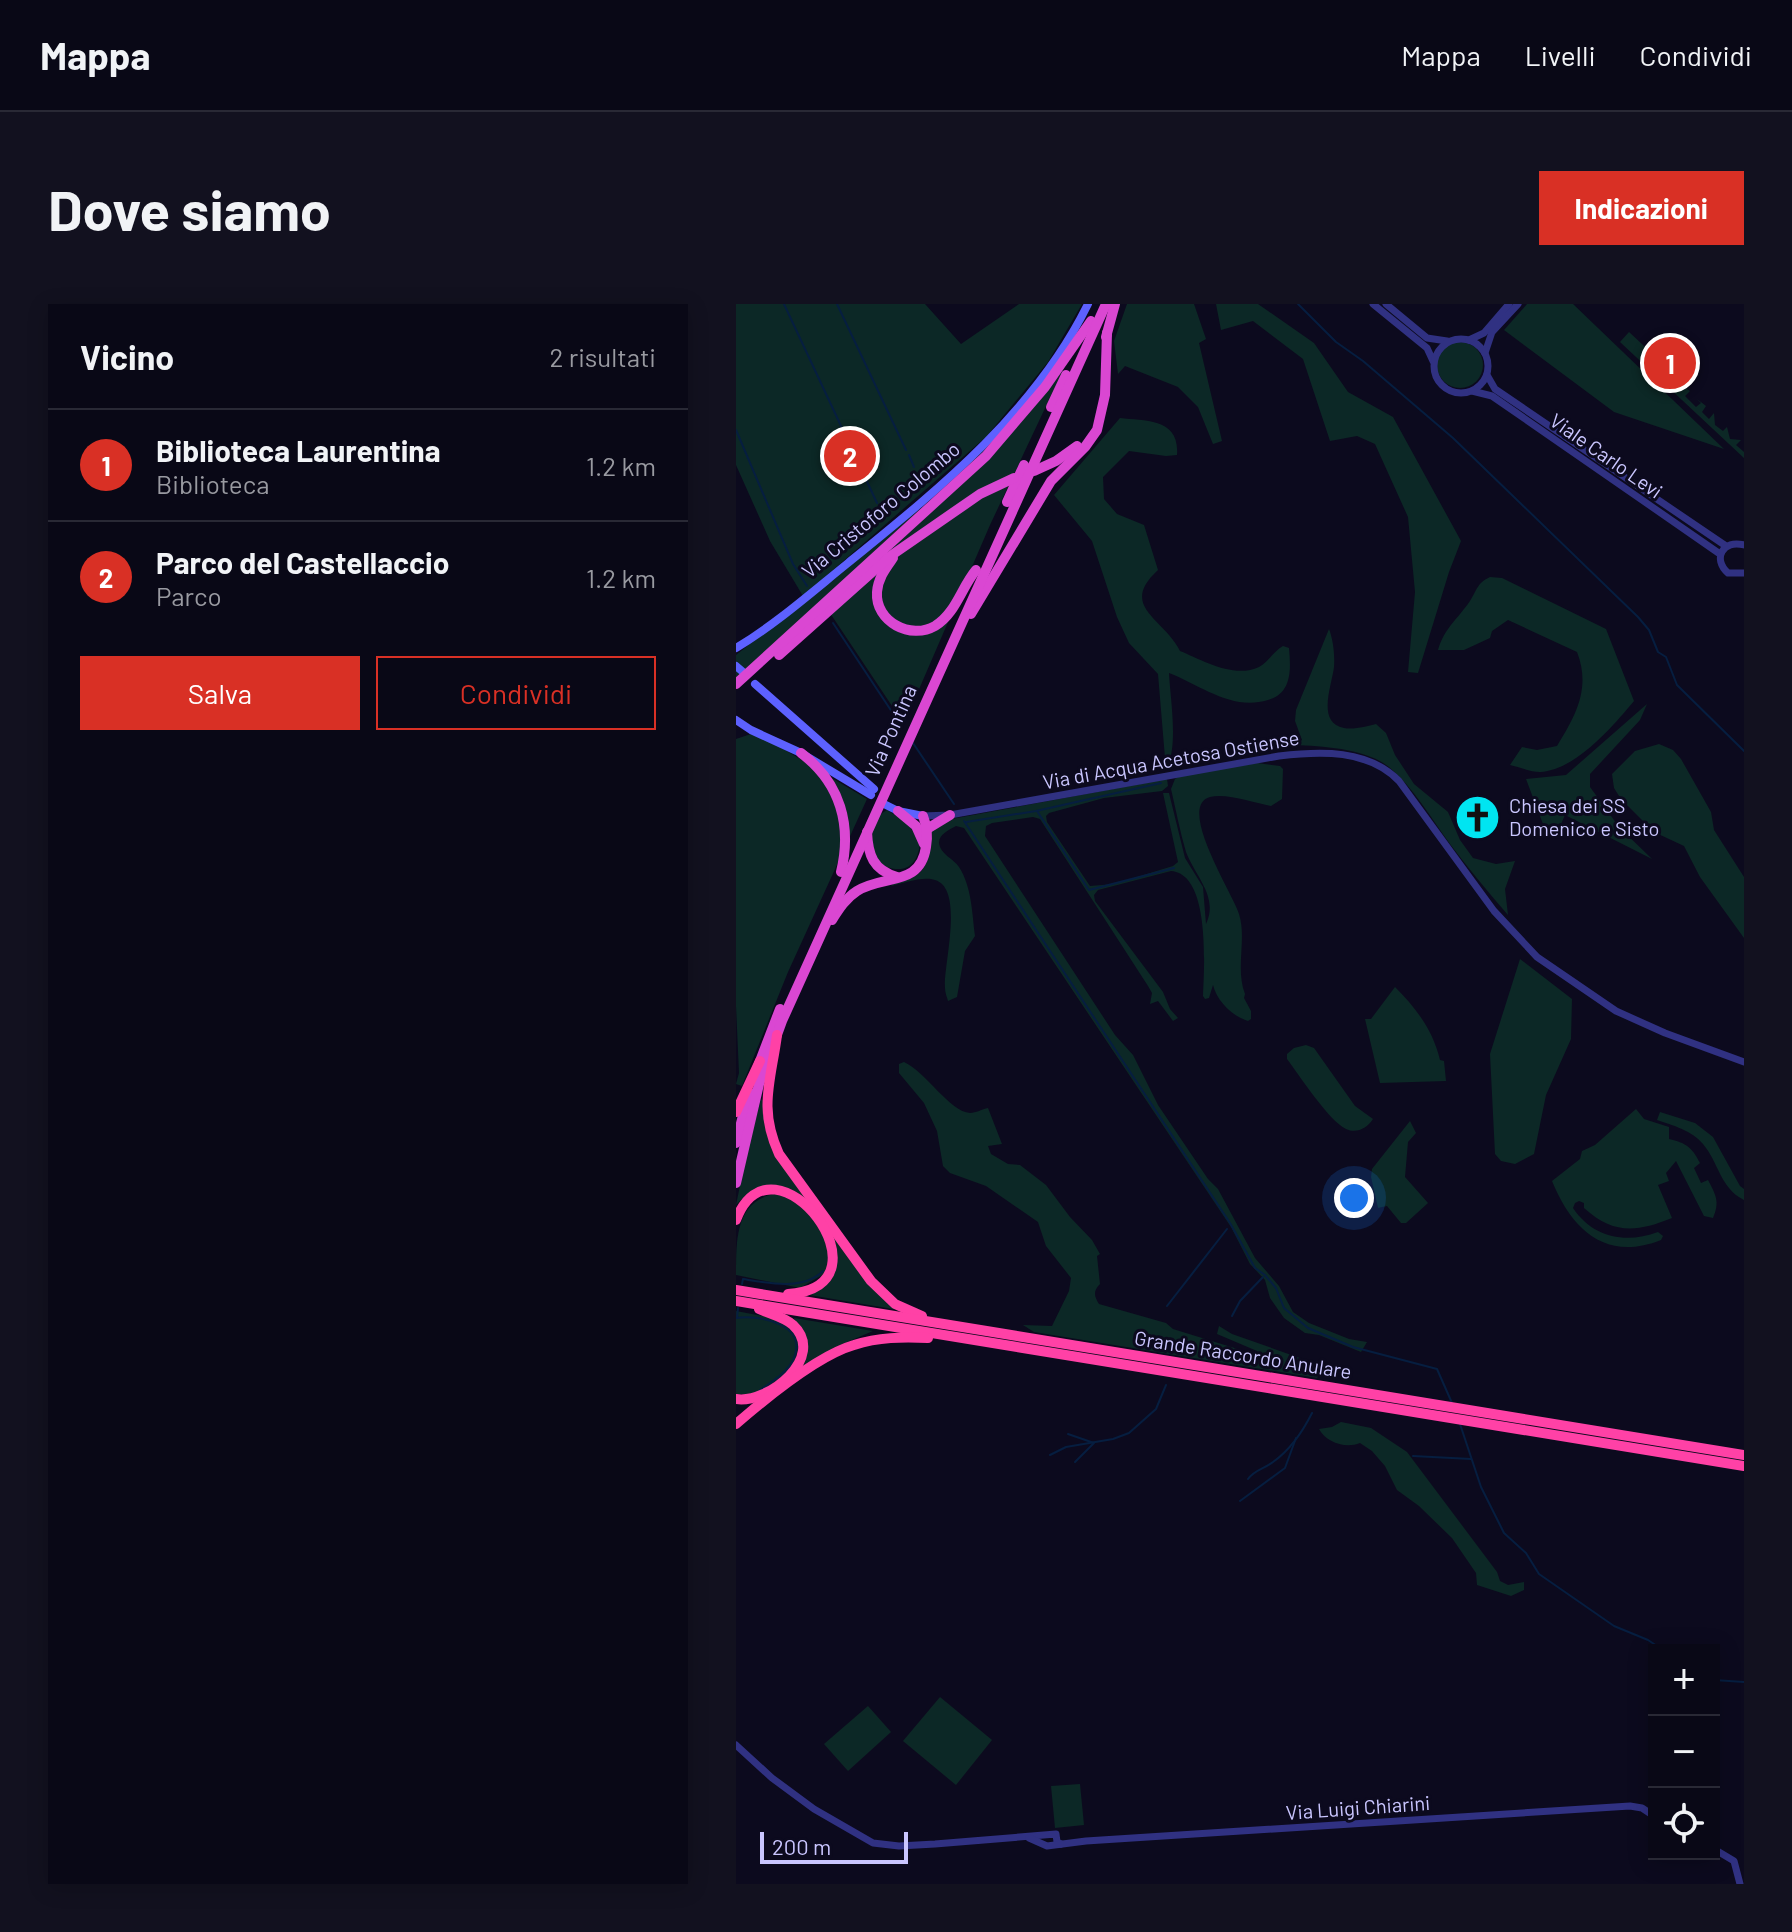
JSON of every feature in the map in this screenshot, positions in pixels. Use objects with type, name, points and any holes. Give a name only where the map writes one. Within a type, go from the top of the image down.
[{"type":"highway","points":[[1091,321],[1099,304]]},
{"type":"highway","name":"Via Pontina","points":[[924,695],[1106,304]]},
{"type":"highway","points":[[1034,471],[1068,454],[1091,428],[1099,406],[1107,333],[1115,304]]},
{"type":"highway","name":"Via Cristoforo Colombo","points":[[736,684],[967,475],[1045,387],[1091,321]]},
{"type":"highway","name":"Via Pontina","points":[[736,1183],[752,1110],[777,1035],[976,570],[1091,321]]},
{"type":"highway","points":[[942,662],[1051,481],[1097,430],[1105,398],[1107,333]]},
{"type":"highway","name":"Via Cristoforo Colombo","points":[[736,694],[899,549],[980,494],[1014,478]]},
{"type":"highway","points":[[915,522],[920,504]]},
{"type":"highway","points":[[899,549],[881,576],[877,597],[886,618],[905,629],[926,629],[945,618],[976,570]]},
{"type":"highway","points":[[801,753],[822,773],[842,805],[847,842],[841,872]]},
{"type":"highway","points":[[898,811],[920,831],[925,850]]},
{"type":"highway","points":[[821,934],[855,893],[875,883],[917,870],[925,850],[927,829],[920,815]]},
{"type":"highway","points":[[927,829],[950,815]]},
{"type":"highway","points":[[868,822],[868,849],[874,863],[884,872],[899,878]]},
{"type":"highway","name":"Via Pontina","points":[[736,1143],[779,1009],[841,872],[868,822]]},
{"type":"highway","points":[[777,1035],[767,1084],[766,1107],[771,1134],[785,1164],[861,1270],[888,1299],[920,1315],[974,1335]]},
{"type":"highway","points":[[736,1112],[760,1061]]},
{"type":"highway","points":[[736,1220],[752,1196],[770,1190],[786,1192],[805,1204],[833,1246],[830,1271],[817,1286],[801,1293],[762,1294]]},
{"type":"highway","name":"Grande Raccordo Anulare","points":[[736,1290],[974,1335]]},
{"type":"highway","points":[[736,1399],[755,1399],[789,1376],[800,1362],[803,1349],[800,1334],[790,1323],[737,1301]]},
{"type":"highway","name":"Grande Raccordo Anulare","points":[[737,1301],[1744,1455]]},
{"type":"highway","points":[[736,1424],[824,1359],[850,1346],[894,1337],[974,1335]]},
{"type":"highway","name":"Grande Raccordo Anulare","points":[[1477,1416],[1744,1466]]},
{"type":"main road","name":"Via Cristoforo Colombo","points":[[736,648],[777,619],[920,504],[970,459],[1010,416],[1066,343],[1088,304]]},
{"type":"main road","points":[[736,720],[872,792],[842,761],[755,684]]},
{"type":"main road","points":[[833,772],[842,761]]},
{"type":"main road","name":"Via di Acqua Acetosa Ostiense","points":[[885,801],[920,815],[898,811],[885,801]]},
{"type":"street","points":[[1373,304],[1427,348],[1437,380],[1445,388],[1461,393],[1472,391],[1487,375],[1485,353],[1469,340]]},
{"type":"street","points":[[1386,304],[1427,338],[1449,341],[1469,340],[1484,333],[1509,304]]},
{"type":"street","points":[[1485,353],[1492,332],[1518,304]]},
{"type":"street","points":[[1434,363],[1440,348],[1449,341]]},
{"type":"street","name":"Viale Carlo Levi","points":[[1487,375],[1495,389],[1726,546]]},
{"type":"street","name":"Viale Carlo Levi","points":[[1472,391],[1492,396],[1720,554],[1720,563],[1725,571],[1732,575],[1743,574]]},
{"type":"street","points":[[1720,554],[1726,546],[1735,543],[1744,545]]},
{"type":"street","name":"Via di Acqua Acetosa Ostiense","points":[[920,815],[950,815],[1306,752],[1341,754],[1374,764],[1399,781],[1494,911],[1537,957],[1616,1011],[1744,1062]]},
{"type":"street","points":[[736,1745],[798,1798],[870,1842],[899,1846],[1029,1838],[1047,1841],[1056,1834],[1057,1842],[1061,1844]]},
{"type":"street","name":"Via Luigi Chiarini","points":[[1047,1841],[1061,1844],[1630,1806],[1648,1812]]},
{"type":"street","points":[[1720,1852],[1733,1859],[1740,1884]]},
{"type":"green space","points":[[736,304],[925,304],[961,344],[1019,304],[1082,304],[1048,362],[986,437],[803,596],[770,541],[736,465]]},
{"type":"green space","points":[[1127,304],[1194,304],[1206,339],[1199,343],[1222,441],[1213,444],[1198,407],[1178,387],[1125,366],[1118,374],[1114,341]]},
{"type":"green space","points":[[1216,304],[1258,304],[1314,343],[1348,392],[1393,417],[1461,541],[1418,673],[1408,672],[1415,592],[1408,517],[1375,444],[1357,436],[1330,441],[1303,359],[1253,321],[1221,330]]},
{"type":"green space","points":[[1527,304],[1573,304],[1724,449],[1614,412],[1504,330]]},
{"type":"green space","points":[[1629,332],[1657,358],[1650,363],[1653,366],[1659,361],[1664,366],[1659,372],[1670,383],[1676,378],[1676,389],[1690,391],[1685,396],[1696,407],[1701,403],[1697,399],[1706,406],[1702,412],[1709,419],[1714,413],[1715,425],[1723,431],[1727,427],[1730,439],[1741,440],[1736,445],[1744,452],[1744,458],[1620,342]]},
{"type":"green space","points":[[1460,342],[1476,349],[1483,365],[1476,381],[1460,388],[1444,381],[1437,365],[1444,349]]},
{"type":"green space","points":[[1059,356],[1064,368],[990,525],[904,724],[826,607],[736,689],[736,655],[935,497],[988,446]]},
{"type":"green space","points":[[1120,418],[1159,424],[1173,434],[1176,443],[1177,455],[1129,451],[1103,477],[1104,499],[1117,514],[1144,525],[1158,570],[1142,594],[1148,612],[1180,651],[1229,670],[1259,667],[1283,646],[1289,648],[1290,672],[1286,686],[1276,697],[1255,703],[1217,696],[1169,673],[1173,738],[1169,763],[1164,771],[1158,674],[1129,643],[1117,617],[1092,541],[1054,495]]},
{"type":"green space","points":[[1490,577],[1502,578],[1606,629],[1634,701],[1593,745],[1567,764],[1554,769],[1536,772],[1510,765],[1522,747],[1537,750],[1557,746],[1564,735],[1582,689],[1577,652],[1508,620],[1492,631],[1490,638],[1464,650],[1438,650],[1448,629],[1482,582]]},
{"type":"green space","points":[[1329,629],[1334,657],[1328,702],[1330,719],[1344,728],[1376,724],[1386,733],[1395,755],[1414,784],[1448,812],[1460,840],[1473,858],[1496,864],[1515,861],[1505,889],[1508,915],[1414,794],[1389,767],[1357,752],[1295,745],[1302,740],[1295,721],[1296,710]]},
{"type":"green space","points":[[1647,704],[1640,720],[1590,774],[1590,787],[1619,827],[1652,859],[1565,815],[1555,838],[1546,832],[1526,779],[1566,775]]},
{"type":"green space","points":[[751,734],[775,744],[867,799],[788,972],[742,1086],[736,1084],[739,1073],[736,739]]},
{"type":"green space","points":[[1659,744],[1673,750],[1681,759],[1711,812],[1714,830],[1744,877],[1744,938],[1700,877],[1684,846],[1654,832],[1614,788],[1612,774],[1635,751]]},
{"type":"green space","points":[[1257,763],[1283,769],[1282,799],[1271,806],[1232,797],[1210,797],[1201,804],[1199,816],[1210,851],[1239,914],[1242,984],[1244,998],[1251,1011],[1248,1021],[1226,1007],[1213,985],[1209,998],[1203,996],[1204,945],[1199,904],[1184,876],[1171,871],[1098,890],[1094,895],[1095,901],[1163,992],[1170,1009],[1178,1018],[1173,1021],[1158,1001],[1150,1004],[1152,993],[1148,986],[1040,819],[1033,817],[992,823],[986,826],[985,836],[1115,1035],[1133,1055],[1158,1105],[1218,1189],[1255,1258],[1279,1286],[1293,1312],[1309,1323],[1349,1339],[1367,1342],[1361,1352],[1319,1335],[1305,1333],[1284,1318],[1270,1298],[1265,1280],[1250,1264],[1231,1227],[964,828],[956,826],[941,837],[939,843],[963,875],[972,910],[975,936],[965,951],[957,997],[948,1001],[945,990],[951,912],[944,886],[935,880],[925,879],[891,886],[921,871],[928,859],[930,830],[946,820],[1167,779],[1168,786],[1162,791],[1104,798],[1049,813],[1047,822],[1090,886],[1114,884],[1178,862],[1163,793],[1169,793],[1185,858],[1203,887],[1206,924],[1210,905],[1208,896],[1186,852],[1171,789],[1175,779],[1180,776]]},
{"type":"green space","points":[[887,810],[912,826],[920,843],[915,860],[906,868],[892,868],[876,862],[872,847],[873,826]]},
{"type":"green space","points":[[1520,959],[1572,999],[1571,1039],[1546,1095],[1534,1154],[1515,1164],[1501,1161],[1495,1154],[1490,1054]]},
{"type":"green space","points":[[1395,987],[1417,1011],[1428,1029],[1440,1060],[1444,1061],[1446,1081],[1380,1083],[1365,1019],[1371,1019]]},
{"type":"green space","points":[[1306,1045],[1314,1048],[1355,1106],[1373,1119],[1365,1127],[1350,1130],[1339,1124],[1323,1108],[1287,1059],[1287,1054],[1294,1048]]},
{"type":"green space","points":[[904,1062],[962,1111],[972,1113],[988,1108],[1002,1144],[988,1146],[991,1154],[1008,1164],[1020,1165],[1046,1185],[1100,1254],[1097,1256],[1100,1284],[1095,1294],[1099,1304],[1166,1323],[1173,1329],[1257,1355],[1257,1351],[1217,1334],[1219,1326],[1232,1334],[1317,1364],[1321,1372],[1317,1378],[1034,1332],[1023,1325],[1052,1326],[1069,1291],[1071,1278],[1046,1246],[1038,1222],[986,1186],[950,1173],[943,1166],[937,1131],[924,1103],[899,1073],[899,1064]]},
{"type":"green space","points":[[761,1099],[764,1101],[766,1122],[810,1204],[791,1191],[772,1186],[754,1191],[736,1205]]},
{"type":"green space","points":[[1636,1109],[1644,1119],[1669,1127],[1669,1139],[1691,1149],[1700,1163],[1694,1168],[1701,1183],[1708,1180],[1717,1203],[1713,1218],[1704,1216],[1676,1161],[1666,1173],[1669,1181],[1658,1185],[1672,1218],[1637,1228],[1616,1227],[1595,1217],[1584,1208],[1584,1203],[1575,1203],[1573,1208],[1581,1218],[1600,1232],[1622,1238],[1658,1232],[1663,1236],[1661,1240],[1641,1246],[1624,1247],[1608,1244],[1581,1227],[1560,1199],[1552,1181],[1580,1159],[1582,1151],[1595,1145]]},
{"type":"green space","points":[[1660,1112],[1695,1123],[1713,1137],[1744,1189],[1744,1200],[1730,1189],[1699,1139],[1657,1120]]},
{"type":"green space","points":[[1410,1121],[1416,1133],[1408,1142],[1405,1177],[1428,1203],[1406,1223],[1401,1223],[1387,1206],[1378,1208],[1371,1177],[1372,1169]]},
{"type":"green space","points":[[779,1193],[805,1206],[828,1239],[831,1256],[824,1274],[800,1288],[736,1275],[738,1233],[746,1211],[765,1197]]},
{"type":"green space","points":[[832,1233],[896,1307],[803,1294],[822,1284],[834,1271],[837,1255]]},
{"type":"green space","points":[[736,1311],[778,1319],[797,1334],[799,1345],[792,1370],[757,1394],[736,1394]]},
{"type":"green space","points":[[794,1318],[873,1331],[833,1348],[795,1374],[803,1362]]},
{"type":"green space","points":[[1341,1422],[1371,1428],[1407,1452],[1497,1572],[1500,1581],[1508,1585],[1524,1582],[1524,1590],[1511,1596],[1477,1585],[1476,1573],[1452,1538],[1419,1506],[1397,1490],[1385,1466],[1372,1451],[1360,1443],[1336,1443],[1326,1438],[1319,1429]]},
{"type":"green space","points":[[940,1697],[992,1740],[956,1785],[903,1741]]},
{"type":"green space","points":[[868,1706],[891,1732],[848,1771],[824,1744]]},
{"type":"green space","points":[[1080,1784],[1084,1825],[1055,1828],[1051,1786]]},
{"type":"waterway","points":[[784,304],[877,503]]},
{"type":"waterway","points":[[837,304],[906,450]]},
{"type":"waterway","points":[[1298,304],[1336,342],[1363,361],[1453,438],[1638,617],[1649,630],[1658,652],[1666,657],[1677,685],[1744,751]]},
{"type":"waterway","points":[[736,430],[793,564],[807,586]]},
{"type":"waterway","points":[[909,455],[914,467]]},
{"type":"waterway","points":[[833,623],[902,727]]},
{"type":"waterway","points":[[913,743],[954,804]]},
{"type":"waterway","points":[[966,822],[1036,811],[1161,783]]},
{"type":"waterway","points":[[1037,811],[1089,890],[1174,868]]},
{"type":"waterway","points":[[964,821],[1230,1223],[1255,1268],[1276,1288],[1284,1308],[1308,1328],[1353,1347],[1437,1369],[1452,1403]]},
{"type":"waterway","points":[[1167,1306],[1227,1229]]},
{"type":"waterway","points":[[742,1284],[743,1279],[774,1284],[795,1283],[823,1271]]},
{"type":"waterway","points":[[1232,1316],[1240,1301],[1263,1277]]},
{"type":"waterway","points":[[737,1318],[738,1308]]},
{"type":"waterway","points":[[736,1318],[769,1320],[789,1330],[795,1338],[796,1348],[790,1365],[760,1390]]},
{"type":"waterway","points":[[1050,1455],[1066,1447],[1129,1433],[1156,1409],[1166,1385]]},
{"type":"waterway","points":[[1248,1479],[1285,1452],[1312,1413]]},
{"type":"waterway","points":[[1460,1424],[1481,1487],[1504,1533],[1526,1553],[1539,1574],[1614,1626],[1654,1644]]},
{"type":"waterway","points":[[1068,1434],[1094,1443],[1075,1462]]},
{"type":"waterway","points":[[1240,1501],[1285,1468],[1296,1438]]},
{"type":"waterway","points":[[1413,1456],[1471,1459]]},
{"type":"waterway","points":[[1720,1680],[1744,1682]]},
{"type":"place","name":"Biblioteca Laurentina","points":[[1670,363]]},
{"type":"place","name":"Parco del Castellaccio","points":[[850,456]]},
{"type":"place","name":"Chiesa dei SS Domenico e Sisto","points":[[1478,817]]}]
